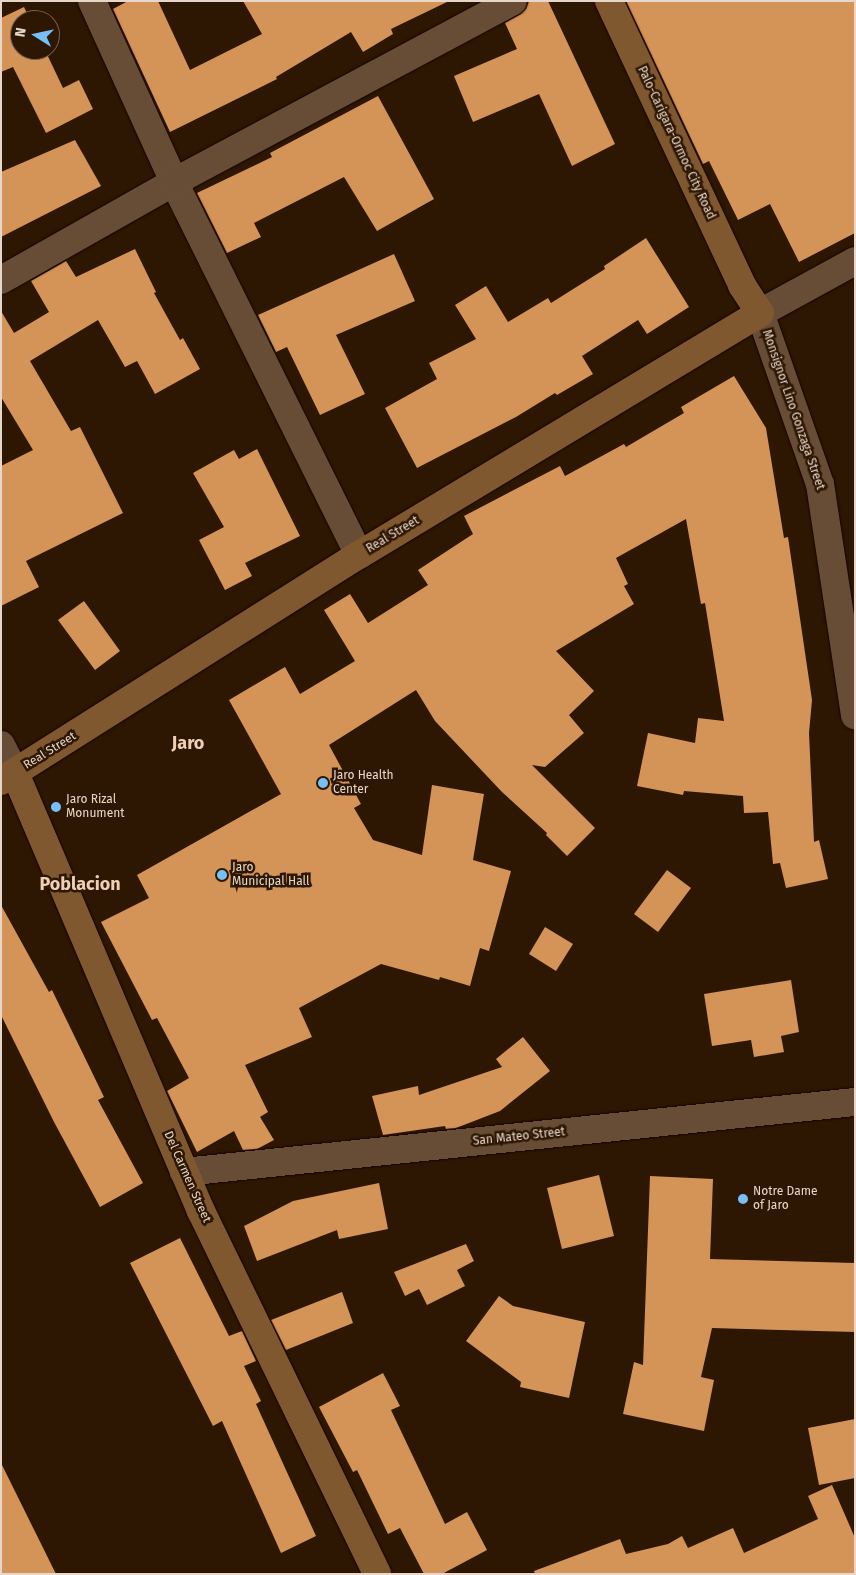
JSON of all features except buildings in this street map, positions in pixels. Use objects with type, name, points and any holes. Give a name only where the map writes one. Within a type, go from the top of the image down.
[{"type":"main road","name":"Palo-Carigara-Ormoc City Road","points":[[609,1],[742,285],[760,313]]},
{"type":"main road","name":"Real Street","points":[[8,777],[359,555],[760,313]]},
{"type":"main road","name":"Del Carmen Street","points":[[8,777],[184,1172],[377,1574]]},
{"type":"street","points":[[92,1],[174,182],[359,555]]},
{"type":"street","points":[[1,280],[174,182],[513,1]]},
{"type":"street","points":[[760,313],[855,260]]},
{"type":"street","name":"Monsignor Lino Gonzaga Street","points":[[760,313],[820,484],[855,715]]},
{"type":"street","points":[[1,745],[8,777]]},
{"type":"street","name":"San Mateo Street","points":[[184,1172],[855,1102]]},
{"type":"place","name":"Jaro Health Center","points":[[323,783]]},
{"type":"place","name":"Jaro Rizal Monument","points":[[56,807]]},
{"type":"place","name":"Jaro Municipal Hall","points":[[222,875]]},
{"type":"place","name":"Notre Dame of Jaro","points":[[743,1199]]},
{"type":"district","name":"Jaro","points":[[188,743]]},
{"type":"district","name":"Poblacion","points":[[80,884]]}]
